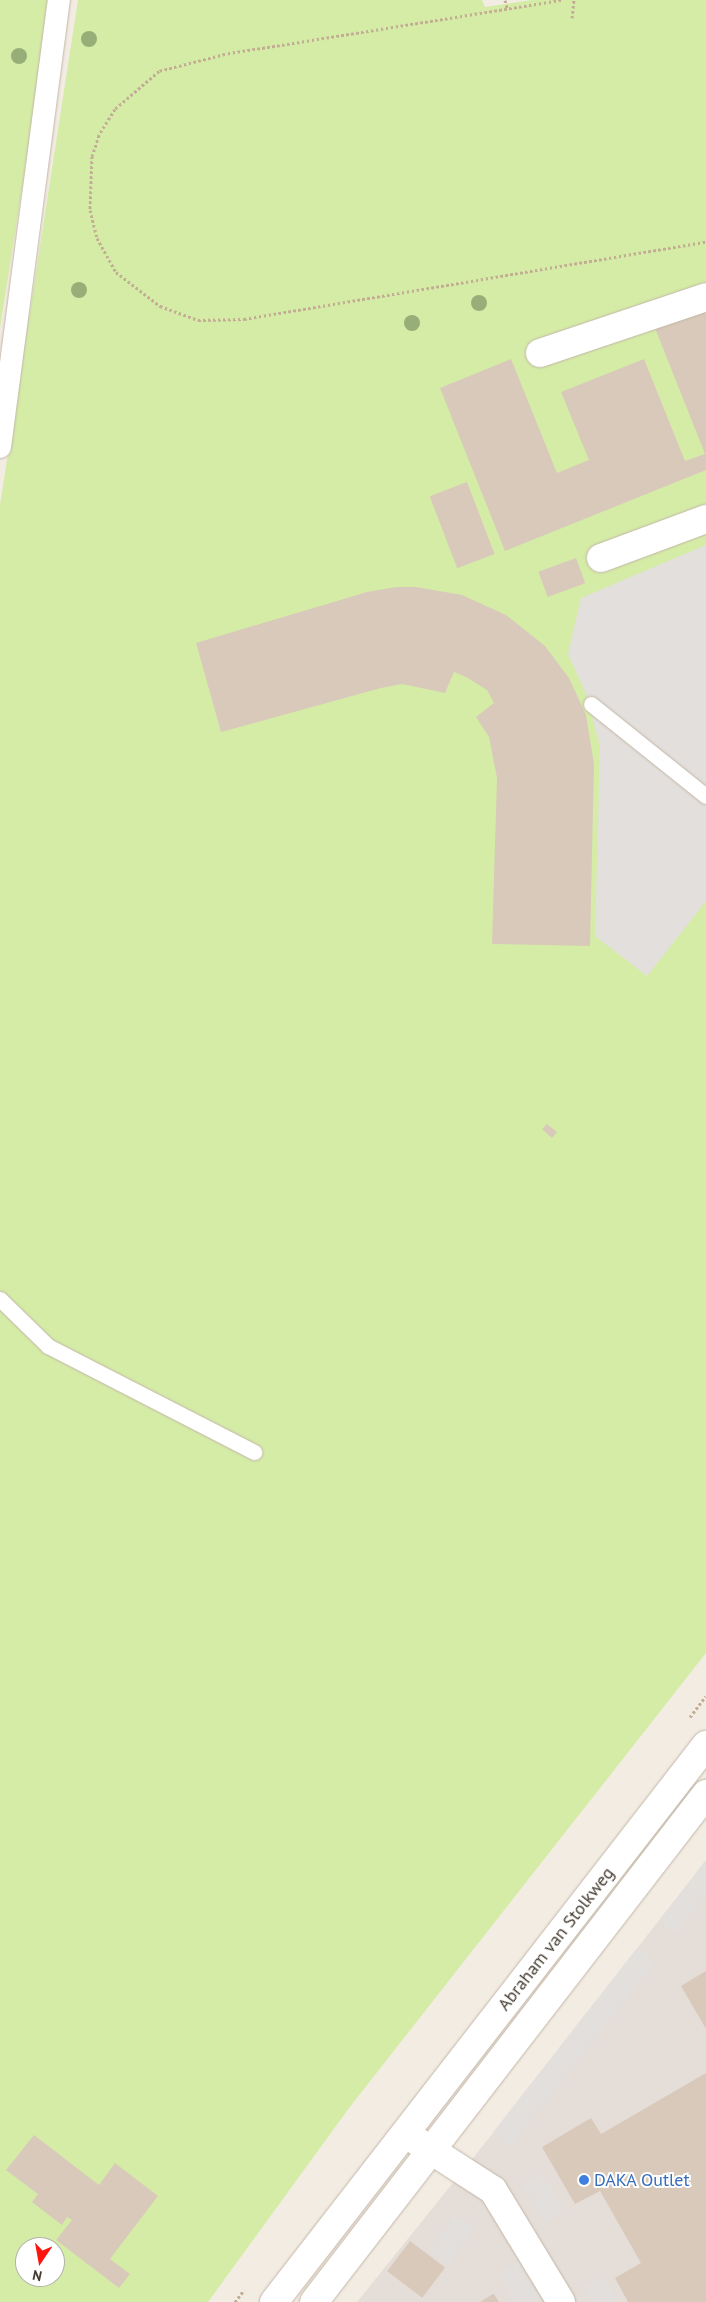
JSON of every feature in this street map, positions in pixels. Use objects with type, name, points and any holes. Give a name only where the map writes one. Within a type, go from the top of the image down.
[{"type":"street","points":[[0,447],[59,0]]},
{"type":"street","points":[[540,353],[706,297]]},
{"type":"street","points":[[601,558],[706,519]]},
{"type":"street","name":"Abraham van Stolkweg","points":[[274,2302],[706,1745]]},
{"type":"street","name":"Abraham van Stolkweg","points":[[314,2302],[706,1794]]},
{"type":"street","points":[[406,2134],[493,2190],[561,2302]]},
{"type":"lane","points":[[591,704],[706,796]]},
{"type":"lane","points":[[0,1299],[48,1346],[254,1452]]},
{"type":"path","points":[[505,0],[507,8]]},
{"type":"path","points":[[561,0],[225,54],[159,71],[115,109],[99,135],[92,156],[90,210],[97,238],[116,272],[160,306],[198,320],[244,319],[706,242]]},
{"type":"path","points":[[572,18],[574,0]]},
{"type":"shaded area","points":[[706,545],[706,901],[647,976],[595,936],[600,746],[586,694],[568,654],[581,598]]},
{"type":"shaded area","points":[[706,1860],[706,2302],[357,2302],[493,2133]]},
{"type":"shaded area","points":[[706,1860],[706,1894],[676,1934],[660,1921]]},
{"type":"shaded area","points":[[637,1948],[655,1962],[511,2147],[493,2132]]},
{"type":"shaded area","points":[[542,2173],[565,2211],[545,2223],[522,2185]]},
{"type":"shaded area","points":[[455,2215],[474,2229],[449,2265],[429,2251]]},
{"type":"shaded area","points":[[518,2262],[541,2302],[515,2302],[498,2273]]},
{"type":"shaded area","points":[[604,2275],[618,2302],[592,2302],[584,2287]]},
{"type":"green space","points":[[0,0],[52,0],[0,328]]},
{"type":"green space","points":[[78,0],[482,0],[485,7],[532,0],[706,0],[706,1653],[349,2108],[208,2302],[0,2302],[0,505]]},
{"type":"building","points":[[706,308],[706,470],[505,551],[440,388],[511,359],[557,473],[589,460],[561,392],[644,359],[685,461],[705,454],[655,328]]},
{"type":"building","points":[[467,482],[495,554],[457,568],[430,496]]},
{"type":"building","points":[[576,558],[585,583],[548,597],[538,572]]},
{"type":"building","points":[[396,587],[416,587],[462,595],[506,615],[545,646],[569,678],[586,715],[594,764],[590,946],[492,944],[497,778],[489,737],[476,717],[494,703],[487,690],[466,677],[454,672],[445,693],[402,684],[381,688],[221,732],[196,643],[367,592]]},
{"type":"building","points":[[547,1124],[557,1132],[552,1138],[542,1129]]},
{"type":"building","points":[[706,1971],[706,2029],[681,1986]]},
{"type":"building","points":[[706,2073],[706,2302],[628,2302],[615,2278],[641,2263],[600,2191],[575,2204],[542,2147],[591,2118],[601,2134]]},
{"type":"building","points":[[34,2135],[99,2185],[115,2163],[158,2196],[110,2259],[130,2274],[119,2288],[65,2247],[65,2237],[58,2237],[72,2220],[67,2217],[62,2225],[32,2202],[38,2194],[6,2170]]},
{"type":"building","points":[[410,2241],[445,2267],[422,2298],[387,2271]]},
{"type":"building","points":[[493,2294],[499,2302],[480,2302]]},
{"type":"place","name":"DAKA Outlet","points":[[584,2180]]}]
